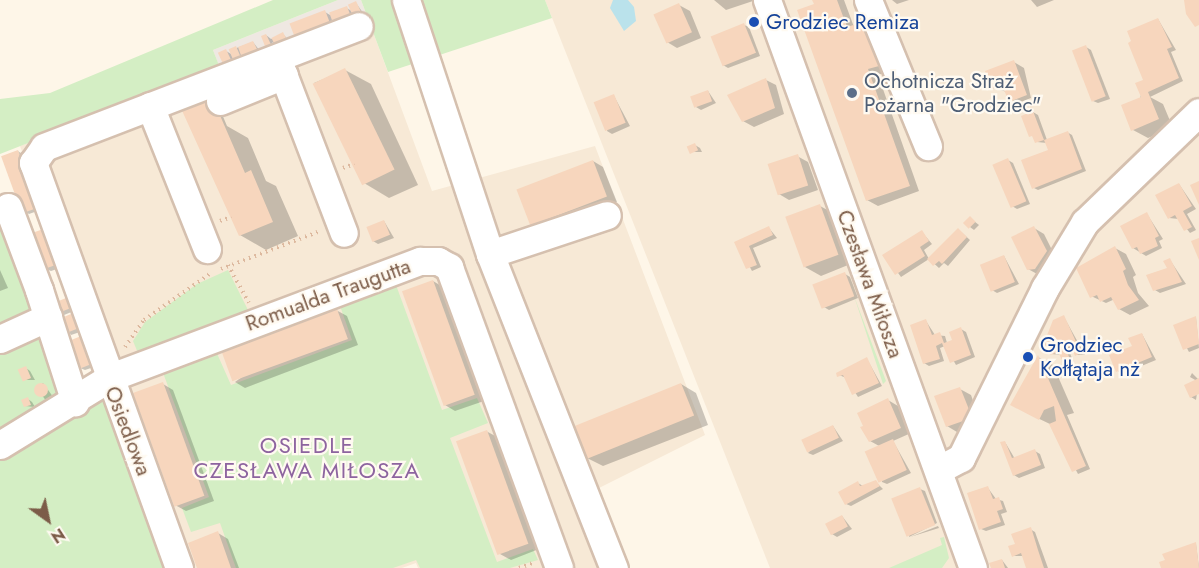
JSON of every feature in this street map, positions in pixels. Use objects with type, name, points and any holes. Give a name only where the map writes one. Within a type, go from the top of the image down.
[{"type":"street","points":[[406,0],[490,254],[614,568]]},
{"type":"street","points":[[868,0],[928,146]]},
{"type":"street","name":"Czesława Miłosza","points":[[776,3],[973,568]]},
{"type":"street","points":[[220,101],[280,66],[358,26]]},
{"type":"street","points":[[110,373],[33,163],[44,147],[150,106],[280,66]]},
{"type":"street","points":[[280,66],[342,227]]},
{"type":"street","points":[[150,106],[207,249]]},
{"type":"street","points":[[938,470],[961,458],[1045,288],[1085,222],[1199,112]]},
{"type":"street","points":[[8,207],[39,290],[75,402]]},
{"type":"street","points":[[490,254],[606,215]]},
{"type":"street","name":"Romualda Traugutta","points":[[110,373],[420,261],[438,261],[449,267],[559,568]]},
{"type":"street","points":[[39,290],[75,276]]},
{"type":"street","points":[[0,339],[48,317]]},
{"type":"street","name":"Osiedlowa","points":[[0,445],[75,402],[110,373],[179,568]]},
{"type":"path","points":[[110,373],[144,320],[208,274],[342,227]]},
{"type":"path","points":[[244,291],[250,306]]},
{"type":"shaded area","points":[[338,0],[361,0],[367,16],[222,74],[213,50]]},
{"type":"shaded area","points":[[545,0],[1199,0],[1199,568],[770,568]]},
{"type":"shaded area","points":[[367,16],[432,191],[595,146],[705,435],[591,492],[621,568],[418,568],[416,563],[402,568],[153,568],[88,408],[103,373],[20,146],[220,68]]},
{"type":"green space","points":[[273,0],[338,0],[213,50],[220,68],[0,154],[0,99],[50,93]]},
{"type":"green space","points":[[361,0],[545,0],[552,18],[388,72]]},
{"type":"green space","points":[[0,204],[61,376],[59,396],[0,428]]},
{"type":"green space","points":[[228,270],[249,312],[140,358],[133,341],[145,322],[197,284]]},
{"type":"green space","points":[[845,272],[886,381],[883,384],[854,296]]},
{"type":"green space","points":[[396,285],[442,410],[477,398],[488,423],[450,438],[497,562],[533,549],[538,560],[510,568],[420,568],[416,560],[393,568],[236,568],[220,523],[191,532],[182,508],[209,497],[162,370],[215,349],[231,385],[352,340],[339,303]]},
{"type":"green space","points":[[99,400],[106,403],[172,568],[0,568],[0,456]]},
{"type":"green space","points":[[944,537],[949,558],[942,568],[889,568],[942,545],[940,538]]},
{"type":"water","points":[[613,0],[628,0],[634,7],[636,21],[624,31],[610,8]]},
{"type":"building","name":"Ochotnicza Straż Pożarna \"Grodziec\"","points":[[812,0],[837,0],[847,27],[863,22],[879,66],[868,69],[910,186],[866,201],[797,10],[814,4]]},
{"type":"building","points":[[1184,0],[1199,0],[1199,25],[1195,27],[1186,14]]},
{"type":"building","points":[[356,1],[362,14],[354,17],[348,5]]},
{"type":"building","points":[[679,3],[692,32],[666,44],[653,14]]},
{"type":"building","points":[[347,6],[352,20],[334,27],[329,12]]},
{"type":"building","points":[[325,10],[332,28],[296,41],[290,24]]},
{"type":"building","points":[[1158,18],[1172,47],[1167,49],[1179,78],[1148,92],[1159,119],[1131,131],[1121,105],[1141,97],[1135,83],[1143,80],[1128,43],[1131,41],[1127,31]]},
{"type":"building","points":[[744,23],[756,53],[723,66],[711,36]]},
{"type":"building","points":[[283,32],[287,40],[276,46],[271,38]]},
{"type":"building","points":[[266,34],[274,51],[268,54],[261,36]]},
{"type":"building","points":[[253,41],[259,53],[243,61],[238,47]]},
{"type":"building","points":[[1086,45],[1106,96],[1092,102],[1072,50]]},
{"type":"building","points":[[236,46],[242,60],[234,63],[229,49]]},
{"type":"building","points":[[226,49],[233,64],[225,68],[218,53]]},
{"type":"building","points":[[1014,60],[1027,95],[1009,102],[1002,85],[991,89],[985,71]]},
{"type":"building","points":[[345,68],[395,170],[362,185],[313,84]]},
{"type":"building","points":[[766,78],[775,108],[742,122],[727,95]]},
{"type":"building","points":[[209,90],[245,173],[251,170],[273,222],[239,236],[179,104]]},
{"type":"building","points":[[708,90],[712,101],[694,108],[690,96]]},
{"type":"building","points":[[614,94],[626,123],[605,131],[594,102]]},
{"type":"building","points":[[1033,111],[1044,140],[1035,143],[1032,136],[1029,137],[1021,116]]},
{"type":"building","points":[[1068,131],[1082,169],[1032,189],[1021,160],[1048,150],[1044,140]]},
{"type":"building","points":[[695,143],[698,150],[690,154],[687,147]]},
{"type":"building","points":[[18,150],[39,207],[22,213],[1,156]]},
{"type":"building","points":[[798,154],[808,185],[778,195],[768,164]]},
{"type":"building","points":[[1008,158],[1026,201],[1011,208],[992,165]]},
{"type":"building","points":[[593,160],[607,196],[530,226],[516,189]]},
{"type":"building","points":[[1199,181],[1199,205],[1190,185]]},
{"type":"building","points":[[1179,183],[1192,206],[1183,211],[1192,227],[1184,231],[1175,215],[1168,219],[1155,195]]},
{"type":"building","points":[[820,204],[838,255],[804,267],[785,217]]},
{"type":"building","points":[[1147,212],[1159,236],[1155,238],[1158,246],[1140,254],[1137,247],[1132,249],[1120,226]]},
{"type":"building","points":[[970,216],[976,222],[969,229],[963,223]]},
{"type":"building","points":[[384,220],[390,235],[372,242],[366,227]]},
{"type":"building","points":[[769,226],[773,235],[749,246],[757,265],[746,269],[734,242]]},
{"type":"building","points":[[1034,226],[1047,251],[1035,269],[1027,270],[1011,237]]},
{"type":"building","points":[[46,228],[59,264],[43,270],[30,234]]},
{"type":"building","points":[[958,228],[967,237],[942,264],[939,261],[933,266],[927,259]]},
{"type":"building","points":[[922,230],[929,241],[920,247],[925,256],[895,275],[882,255]]},
{"type":"building","points":[[1199,238],[1199,260],[1191,241]]},
{"type":"building","points":[[1115,246],[1126,269],[1123,271],[1128,285],[1139,300],[1118,310],[1111,297],[1100,302],[1097,295],[1090,298],[1076,268]]},
{"type":"building","points":[[1004,255],[1015,282],[991,292],[980,265]]},
{"type":"building","points":[[1170,258],[1182,282],[1153,291],[1146,275],[1167,268],[1163,261]]},
{"type":"building","points":[[845,272],[854,296],[822,309],[812,285]]},
{"type":"building","points":[[433,280],[475,395],[444,406],[402,291]]},
{"type":"building","points":[[71,296],[75,306],[58,313],[54,303]]},
{"type":"building","points":[[337,309],[348,339],[232,381],[221,351]]},
{"type":"building","points":[[76,312],[82,327],[65,334],[59,319]]},
{"type":"building","points":[[1064,315],[1081,353],[1075,356],[1071,346],[1065,348],[1071,361],[1064,364],[1058,352],[1050,355],[1044,343],[1053,320]]},
{"type":"building","points":[[1196,316],[1199,344],[1183,350],[1173,325]]},
{"type":"building","points":[[926,319],[932,335],[940,332],[944,343],[952,340],[949,332],[961,327],[971,355],[950,363],[942,343],[936,346],[940,359],[923,364],[910,325]]},
{"type":"building","points":[[1142,333],[1152,357],[1116,372],[1109,355],[1132,346],[1128,338]]},
{"type":"building","points":[[81,336],[94,363],[79,369],[69,341]]},
{"type":"building","points":[[1038,355],[1086,466],[1072,472],[1049,424],[1056,421],[1054,406],[1044,410],[1039,420],[1010,405]]},
{"type":"building","points":[[867,357],[879,383],[852,395],[843,375],[837,377],[836,373]]},
{"type":"building","points":[[26,366],[31,378],[23,381],[18,370]]},
{"type":"building","points":[[1199,378],[1199,394],[1190,398],[1184,385]]},
{"type":"building","points":[[163,382],[204,496],[174,507],[133,393]]},
{"type":"building","points":[[41,383],[46,385],[48,390],[46,395],[41,397],[36,395],[34,390],[36,385]]},
{"type":"building","points":[[681,383],[694,415],[587,459],[573,426]]},
{"type":"building","points":[[960,387],[970,412],[966,420],[946,427],[934,396]]},
{"type":"building","points":[[28,397],[31,405],[24,407],[21,400]]},
{"type":"building","points":[[888,398],[901,428],[869,442],[860,427],[863,426],[857,413]]},
{"type":"building","points":[[833,425],[839,438],[807,452],[801,440]]},
{"type":"building","points":[[487,430],[528,544],[497,555],[456,441]]},
{"type":"building","points":[[893,439],[907,470],[879,483],[865,452]]},
{"type":"building","points":[[1005,441],[1012,458],[1035,449],[1041,465],[1013,476],[1000,442]]},
{"type":"building","points":[[876,480],[880,486],[845,505],[838,492],[858,481],[860,486]]},
{"type":"building","points":[[988,486],[993,499],[999,497],[1003,509],[997,511],[1001,522],[979,530],[967,493]]},
{"type":"building","points":[[920,487],[935,525],[907,537],[891,499]]},
{"type":"building","points":[[842,515],[848,527],[831,535],[825,524]]},
{"type":"building","points":[[1031,527],[1044,568],[1026,568],[1021,553],[1012,557],[1008,546],[1015,544],[1011,534]]},
{"type":"building","points":[[218,531],[231,568],[197,568],[188,543]]},
{"type":"building","points":[[1196,542],[1199,568],[1161,568],[1159,562],[1165,560],[1162,554]]},
{"type":"building","points":[[1002,559],[1005,568],[991,568],[989,563]]},
{"type":"place","name":"Grodziec Remiza","points":[[754,22]]},
{"type":"place","name":"Ochotnicza Straż Pożarna \"Grodziec\"","points":[[852,93]]},
{"type":"place","name":"Grodziec Kołłątaja nż","points":[[1028,357]]},
{"type":"district","name":"OSIEDLE CZESŁAWA MIŁOSZA","points":[[307,458]]}]
